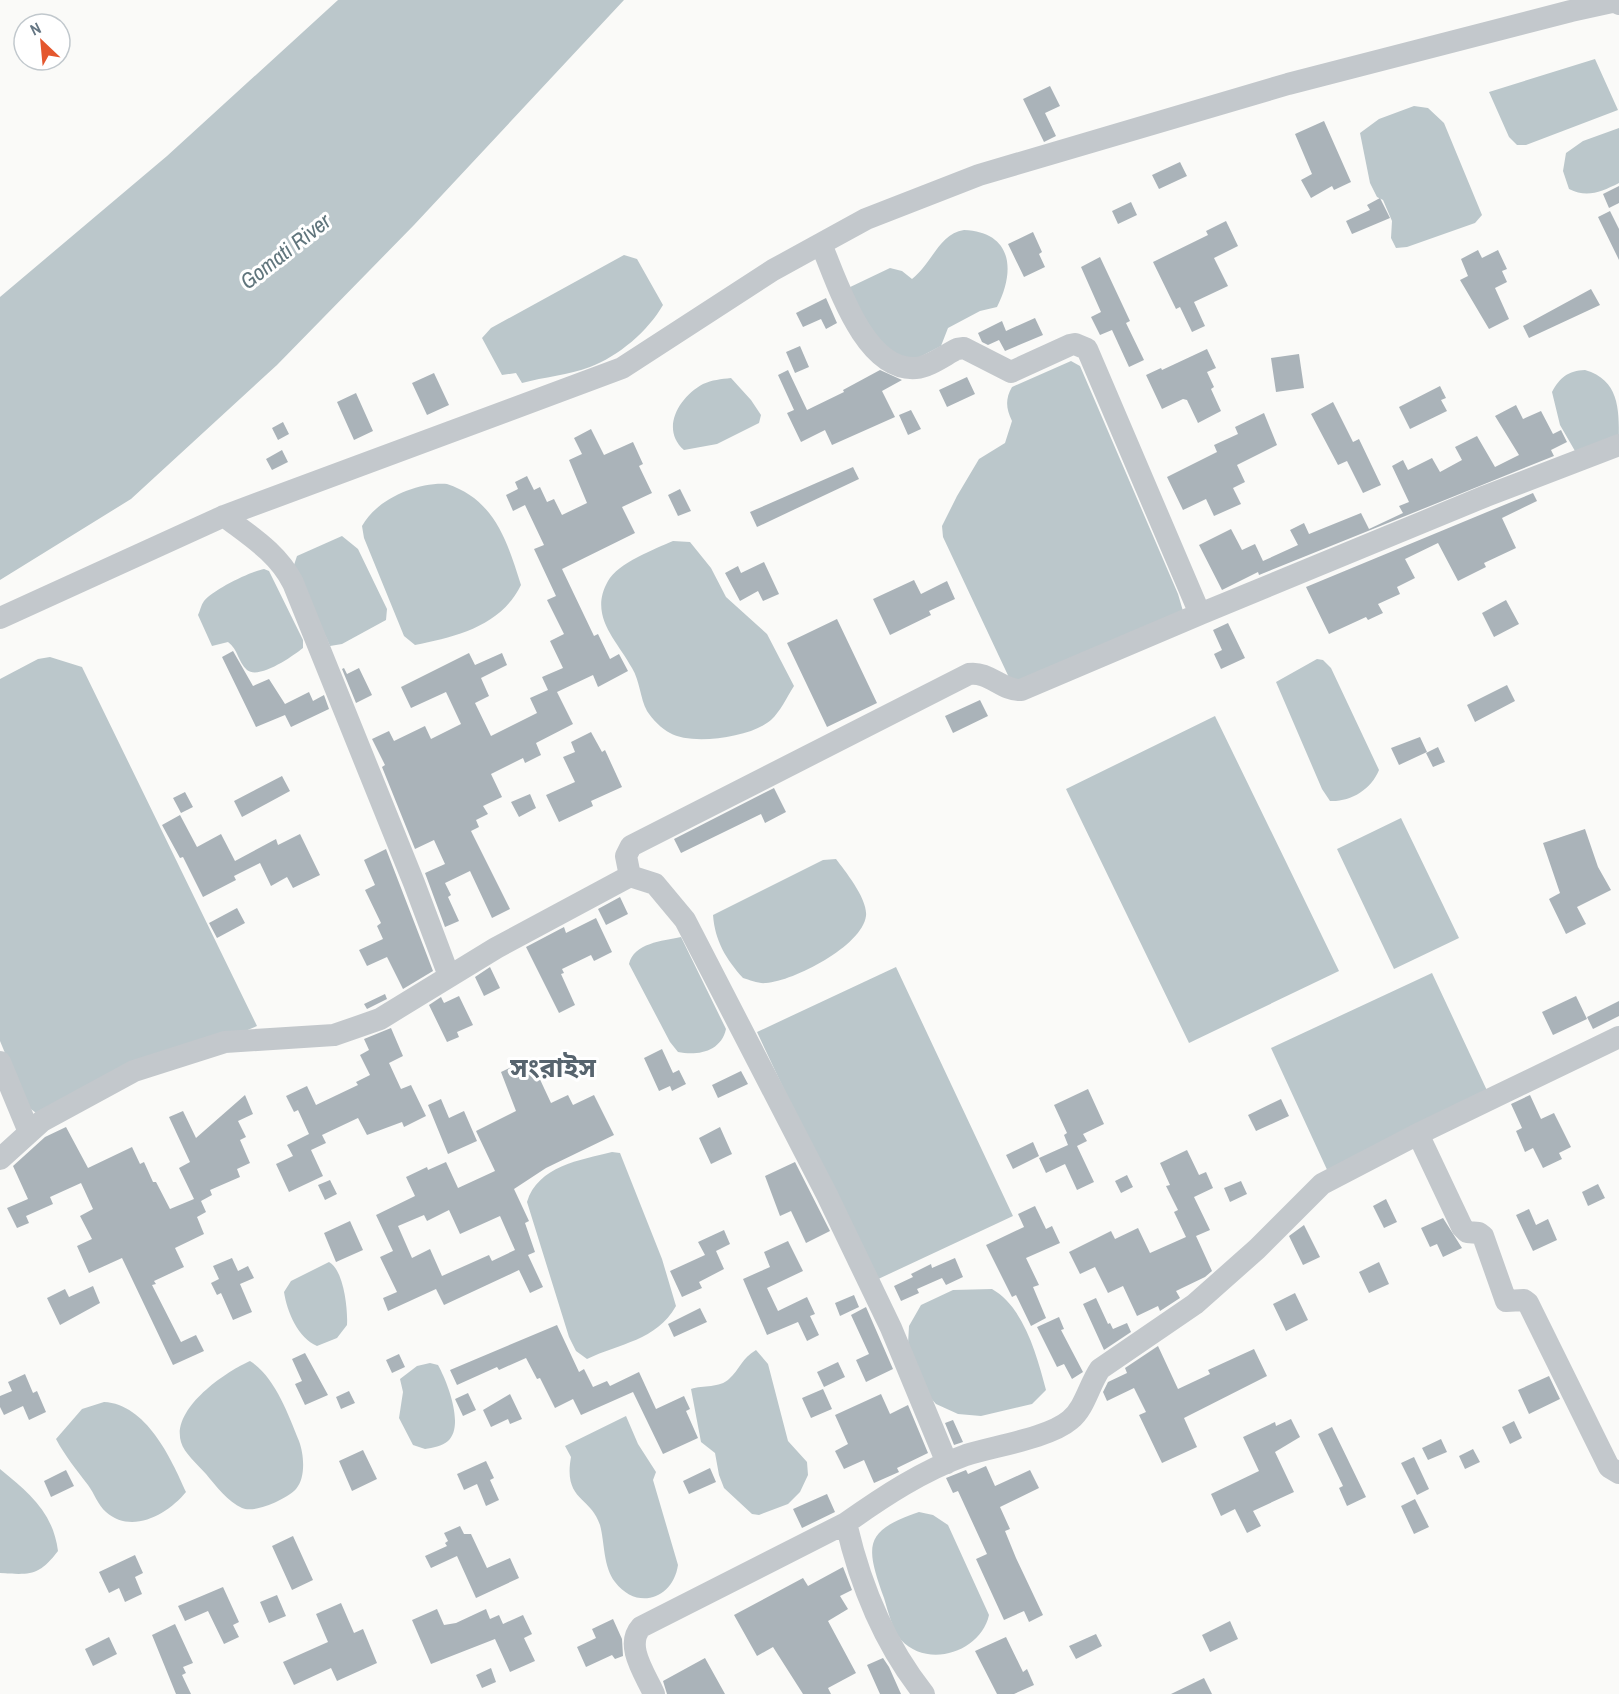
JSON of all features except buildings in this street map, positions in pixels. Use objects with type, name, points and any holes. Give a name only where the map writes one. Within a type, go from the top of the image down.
[{"type":"street","points":[[0,618],[224,516],[621,369],[773,270],[866,219],[979,175],[1288,84],[1618,2]]},
{"type":"street","points":[[821,244],[870,346],[882,357],[900,365],[916,368],[964,348],[1011,372],[1070,345],[1075,344],[1087,349],[1200,614]]},
{"type":"street","points":[[630,876],[626,856],[631,846],[969,674],[978,673],[1015,690],[1021,690],[1486,496],[1619,445]]},
{"type":"street","points":[[224,516],[273,554],[284,565],[293,583],[449,976]]},
{"type":"street","points":[[0,1160],[29,1132],[91,1093],[134,1071],[225,1042],[309,1038],[356,1029],[406,1005],[449,976],[630,876],[655,884],[685,920],[837,1215],[891,1328],[947,1463]]},
{"type":"street","points":[[654,1694],[635,1650],[635,1634],[641,1627],[846,1523],[902,1486],[947,1463],[1060,1428],[1082,1407],[1091,1382],[1100,1369],[1195,1304],[1257,1249],[1322,1184],[1418,1134],[1619,1037]]},
{"type":"street","points":[[0,1062],[29,1132]]},
{"type":"street","points":[[1418,1134],[1462,1227],[1467,1232],[1479,1233],[1483,1236],[1506,1302],[1524,1300],[1528,1303],[1609,1467],[1619,1473]]},
{"type":"street","points":[[846,1523],[854,1558],[870,1599],[903,1668],[924,1694]]},
{"type":"water","name":"Gomati River","points":[[338,0],[624,0],[414,225],[277,365],[131,499],[0,580],[0,297],[167,156]]},
{"type":"water","points":[[1595,59],[1618,110],[1526,145],[1517,145],[1509,137],[1489,92]]},
{"type":"water","points":[[1414,106],[1428,108],[1444,123],[1482,215],[1475,223],[1407,247],[1396,248],[1391,238],[1392,221],[1383,200],[1377,197],[1370,183],[1360,133],[1379,119]]},
{"type":"water","points":[[1619,128],[1619,183],[1594,193],[1582,193],[1569,189],[1563,171],[1566,153],[1583,141]]},
{"type":"water","points":[[964,230],[980,232],[992,238],[1001,245],[1006,255],[1007,280],[997,307],[980,311],[948,328],[941,346],[914,360],[887,353],[846,289],[890,268],[902,271],[912,279],[948,237]]},
{"type":"water","points":[[624,255],[637,259],[663,305],[657,315],[632,342],[612,356],[582,370],[522,383],[516,373],[502,375],[482,338],[491,328]]},
{"type":"water","points":[[1071,361],[1080,366],[1178,594],[1183,611],[1013,686],[943,537],[942,526],[979,459],[1005,443],[1012,421],[1007,404],[1012,387]]},
{"type":"water","points":[[1585,370],[1605,381],[1611,388],[1617,406],[1619,439],[1575,451],[1560,425],[1552,392],[1565,376]]},
{"type":"water","points":[[731,378],[761,415],[759,423],[717,444],[684,450],[673,433],[673,423],[680,405],[703,384]]},
{"type":"water","points":[[447,484],[477,500],[488,511],[504,538],[521,585],[502,611],[489,620],[461,633],[415,645],[404,636],[364,538],[362,526],[377,508],[399,494],[423,486]]},
{"type":"water","points":[[342,536],[358,549],[387,609],[386,620],[342,644],[330,646],[294,565],[297,556]]},
{"type":"water","points":[[673,541],[690,542],[711,568],[726,597],[767,634],[794,686],[777,713],[762,726],[722,738],[692,739],[667,731],[657,724],[647,711],[635,673],[607,627],[601,605],[608,581],[613,574],[637,557]]},
{"type":"water","points":[[264,569],[269,571],[303,640],[303,648],[276,666],[252,672],[244,667],[234,648],[228,642],[212,646],[198,615],[204,601],[215,592]]},
{"type":"water","points":[[50,657],[82,667],[257,1026],[40,1116],[27,1106],[0,1041],[0,679],[38,659]]},
{"type":"water","points":[[1317,659],[1323,660],[1331,668],[1379,770],[1365,789],[1352,797],[1338,801],[1330,801],[1322,789],[1276,682]]},
{"type":"water","points":[[1215,716],[1339,971],[1189,1043],[1066,789]]},
{"type":"water","points":[[1401,818],[1459,938],[1394,969],[1337,849]]},
{"type":"water","points":[[836,859],[855,886],[866,909],[862,927],[853,939],[825,960],[793,976],[763,983],[743,978],[722,949],[713,915],[823,860]]},
{"type":"water","points":[[681,937],[726,1029],[719,1043],[700,1053],[678,1052],[670,1042],[629,964],[632,957],[643,947]]},
{"type":"water","points":[[896,967],[1013,1216],[874,1281],[757,1032]]},
{"type":"water","points":[[1432,973],[1491,1099],[1329,1174],[1271,1048]]},
{"type":"water","points":[[612,1152],[620,1153],[662,1259],[676,1306],[668,1318],[648,1334],[587,1359],[576,1351],[569,1337],[527,1202],[532,1190],[550,1172],[574,1162]]},
{"type":"water","points":[[329,1262],[334,1266],[342,1281],[347,1325],[337,1338],[317,1346],[304,1337],[294,1324],[284,1292],[291,1281]]},
{"type":"water","points":[[992,1289],[1003,1297],[1021,1320],[1038,1362],[1046,1390],[1032,1404],[981,1416],[958,1414],[936,1404],[928,1395],[908,1344],[909,1326],[921,1305],[953,1290]]},
{"type":"water","points":[[756,1350],[768,1364],[788,1441],[807,1462],[808,1475],[800,1492],[788,1504],[759,1515],[752,1514],[724,1488],[715,1453],[701,1442],[691,1389],[725,1382],[747,1356]]},
{"type":"water","points":[[250,1361],[267,1376],[280,1397],[299,1441],[303,1466],[299,1484],[292,1493],[278,1501],[254,1509],[242,1508],[227,1498],[185,1450],[181,1442],[180,1429],[184,1417],[202,1393],[239,1366]]},
{"type":"water","points":[[430,1363],[438,1365],[446,1382],[453,1403],[455,1425],[448,1441],[425,1449],[413,1445],[399,1418],[403,1392],[400,1379],[417,1366]]},
{"type":"water","points":[[104,1402],[119,1405],[144,1422],[165,1449],[186,1492],[170,1508],[149,1519],[127,1522],[116,1519],[106,1512],[56,1439],[82,1409]]},
{"type":"water","points":[[626,1416],[638,1444],[656,1472],[653,1480],[678,1565],[675,1577],[669,1586],[662,1593],[653,1597],[633,1596],[624,1591],[611,1576],[606,1562],[600,1525],[591,1508],[574,1490],[570,1471],[571,1457],[565,1446]]},
{"type":"water","points":[[0,1469],[38,1504],[51,1525],[55,1537],[58,1551],[45,1565],[27,1574],[0,1573]]},
{"type":"water","points":[[919,1512],[933,1515],[948,1525],[989,1615],[976,1639],[965,1647],[939,1655],[925,1654],[912,1649],[901,1640],[895,1631],[872,1553],[873,1543],[878,1534],[887,1526]]},
{"type":"district","name":"সংরাইস","points":[[553,1068]]}]
